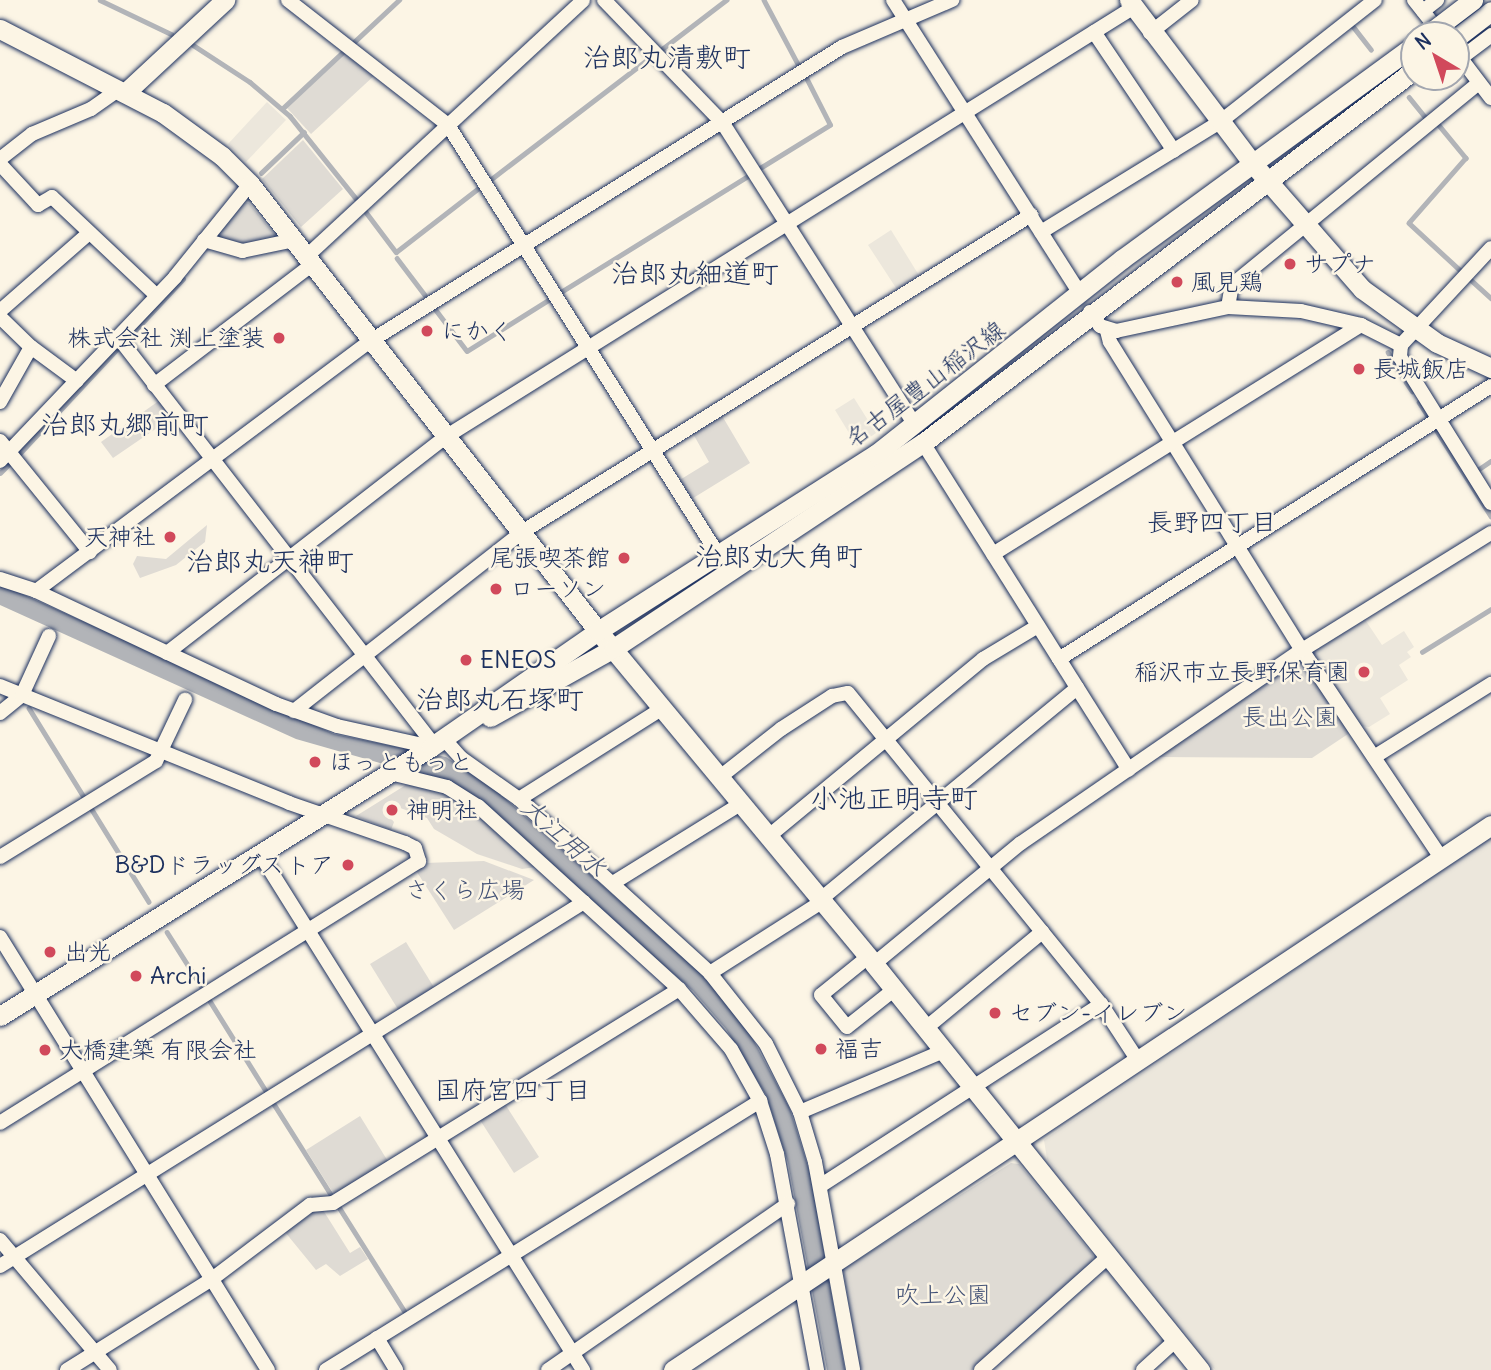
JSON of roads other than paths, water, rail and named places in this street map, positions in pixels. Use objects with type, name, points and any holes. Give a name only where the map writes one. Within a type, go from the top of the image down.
[{"type":"street","points":[[157,296],[52,197],[37,205],[0,162],[32,134],[91,109],[122,92],[225,0]]},
{"type":"street","points":[[288,0],[448,125],[719,556]]},
{"type":"street","points":[[154,384],[310,260],[448,125],[583,0]]},
{"type":"street","points":[[604,0],[722,122],[1129,770]]},
{"type":"street","points":[[893,0],[908,19],[1080,294]]},
{"type":"street","points":[[36,591],[214,461],[372,340],[842,47],[952,0]]},
{"type":"street","points":[[1150,33],[1192,0]]},
{"type":"street","points":[[1041,232],[1220,122],[1376,0]]},
{"type":"street","points":[[1431,21],[1419,5],[1437,0]]},
{"type":"street","points":[[1445,21],[1473,0]]},
{"type":"street","points":[[167,653],[447,436],[965,110],[1094,32],[1131,4],[1150,33],[1253,164],[1304,226],[1362,289],[1415,328],[1491,368]]},
{"type":"street","points":[[1470,27],[1491,11]]},
{"type":"street","points":[[0,29],[122,92],[195,134],[250,184],[598,631],[895,989],[1200,1370]]},
{"type":"street","points":[[1094,32],[1174,151]]},
{"type":"street","points":[[1470,48],[1491,35]]},
{"type":"street","name":"名古屋豊山稲沢線","points":[[437,743],[598,631],[919,434],[1080,294],[1400,54]]},
{"type":"street","points":[[1470,71],[1491,98]]},
{"type":"street","name":"名古屋豊山稲沢線","points":[[437,743],[533,697],[614,648],[1090,312],[1400,81]]},
{"type":"street","points":[[1228,307],[1232,285],[1479,83]]},
{"type":"street","points":[[90,552],[3,451],[77,381],[157,296],[250,184]]},
{"type":"street","points":[[294,711],[522,532],[1031,215]]},
{"type":"street","points":[[0,311],[89,233]]},
{"type":"street","points":[[204,240],[242,251],[294,240]]},
{"type":"street","points":[[1491,248],[1415,328],[1401,345],[1400,357],[1491,503]]},
{"type":"street","points":[[1107,331],[1228,307],[1301,311],[1361,325],[1401,345]]},
{"type":"street","points":[[1090,312],[1107,331],[1110,342],[1238,548],[1441,858]]},
{"type":"street","points":[[0,317],[31,347],[77,381]]},
{"type":"street","points":[[993,554],[1361,325]]},
{"type":"street","points":[[118,337],[364,655],[437,743],[519,799],[613,883],[710,973],[766,1044],[800,1112],[820,1186],[853,1370]]},
{"type":"street","points":[[0,402],[31,347]]},
{"type":"street","points":[[1059,659],[1491,386]]},
{"type":"street","points":[[895,989],[847,1027],[821,995],[871,960],[990,867],[1303,650],[1491,533]]},
{"type":"street","points":[[0,579],[36,591],[294,711],[437,743]]},
{"type":"street","points":[[769,836],[984,659],[1038,626]]},
{"type":"street","points":[[0,713],[22,695],[49,636]]},
{"type":"street","points":[[1374,757],[1491,684]]},
{"type":"street","points":[[0,686],[322,816],[405,843],[415,848],[419,862],[0,1123]]},
{"type":"street","points":[[710,973],[822,900],[1077,688]]},
{"type":"street","points":[[720,777],[781,729],[842,691],[886,740],[1101,1004],[1139,1062]]},
{"type":"street","points":[[0,858],[156,761],[185,700]]},
{"type":"street","points":[[519,799],[663,708]]},
{"type":"street","points":[[0,1016],[437,743]]},
{"type":"street","points":[[391,772],[447,787],[478,806],[679,989],[731,1049],[760,1101],[788,1204],[804,1279],[817,1370]]},
{"type":"street","points":[[613,883],[742,803]]},
{"type":"street","points":[[673,1370],[804,1279],[1019,1143],[1491,825]]},
{"type":"street","points":[[260,854],[583,1370]]},
{"type":"street","points":[[0,1266],[584,902]]},
{"type":"street","points":[[926,1028],[1042,932]]},
{"type":"street","points":[[0,937],[268,1370]]},
{"type":"street","points":[[68,1370],[212,1279],[310,1205],[333,1203],[679,989]]},
{"type":"street","points":[[820,1186],[1101,1004]]},
{"type":"street","points":[[800,1112],[944,1051]]},
{"type":"street","points":[[326,1370],[760,1101]]},
{"type":"street","points":[[548,1370],[788,1204]]},
{"type":"street","points":[[0,1240],[110,1370]]},
{"type":"street","points":[[981,1370],[1109,1256]]},
{"type":"street","points":[[377,1338],[397,1370]]},
{"type":"street","points":[[1143,1370],[1176,1340]]},
{"type":"waterway","points":[[100,0],[171,34]]},
{"type":"waterway","points":[[353,43],[399,0]]},
{"type":"waterway","points":[[662,49],[726,0]]},
{"type":"waterway","points":[[764,0],[798,64]]},
{"type":"waterway","points":[[1352,25],[1371,49]]},
{"type":"waterway","points":[[193,45],[250,82],[290,116],[358,201]]},
{"type":"waterway","points":[[282,109],[343,52]]},
{"type":"waterway","points":[[490,180],[651,57]]},
{"type":"waterway","points":[[760,168],[830,125],[805,76]]},
{"type":"waterway","points":[[1409,97],[1426,118]]},
{"type":"waterway","points":[[1438,124],[1466,158],[1409,223],[1461,271]]},
{"type":"waterway","points":[[261,173],[304,132]]},
{"type":"waterway","points":[[561,292],[750,175]]},
{"type":"waterway","points":[[366,212],[396,252],[480,187]]},
{"type":"waterway","points":[[397,258],[425,295]]},
{"type":"waterway","points":[[127,339],[183,279]]},
{"type":"waterway","points":[[1471,280],[1491,298]]},
{"type":"waterway","points":[[433,306],[467,351],[550,299]]},
{"type":"waterway","points":[[20,453],[118,348]]},
{"type":"waterway","points":[[1388,352],[1399,370]]},
{"type":"waterway","points":[[1406,382],[1412,391]]},
{"type":"waterway","points":[[1419,402],[1430,419]]},
{"type":"waterway","points":[[1437,431],[1491,516]]},
{"type":"waterway","points":[[1476,471],[1491,461]]},
{"type":"waterway","points":[[0,473],[11,462]]},
{"type":"waterway","points":[[1422,652],[1491,609]]},
{"type":"waterway","points":[[29,708],[84,797]]},
{"type":"waterway","points":[[91,808],[149,902]]},
{"type":"waterway","points":[[167,932],[203,989]]},
{"type":"waterway","points":[[210,1001],[266,1091]]},
{"type":"waterway","points":[[274,1104],[332,1196]]},
{"type":"waterway","points":[[339,1207],[405,1312]]},
{"type":"place","name":"サプナ","points":[[1290,264]]},
{"type":"place","name":"風見鶏","points":[[1177,282]]},
{"type":"place","name":"にかく","points":[[427,331]]},
{"type":"place","name":"株式会社 渕上塗装","points":[[279,338]]},
{"type":"place","name":"長城飯店","points":[[1359,369]]},
{"type":"place","name":"天神社","points":[[170,537]]},
{"type":"place","name":"尾張喫茶館","points":[[624,558]]},
{"type":"place","name":"ローソン","points":[[496,589]]},
{"type":"place","name":"ENEOS","points":[[466,660]]},
{"type":"place","name":"稲沢市立長野保育園","points":[[1364,672]]},
{"type":"place","name":"ほっともっと","points":[[315,762]]},
{"type":"place","name":"神明社","points":[[392,810]]},
{"type":"place","name":"B&Dドラッグストア","points":[[348,865]]},
{"type":"place","name":"出光","points":[[50,952]]},
{"type":"place","name":"Archi","points":[[136,976]]},
{"type":"place","name":"セブン-イレブン","points":[[995,1013]]},
{"type":"place","name":"福吉","points":[[821,1049]]},
{"type":"place","name":"大橋建築 有限会社","points":[[45,1050]]},
{"type":"district","name":"治郎丸清敷町","points":[[667,57]]},
{"type":"district","name":"治郎丸細道町","points":[[695,273]]},
{"type":"district","name":"治郎丸郷前町","points":[[125,424]]},
{"type":"district","name":"長野四丁目","points":[[1212,522]]},
{"type":"district","name":"治郎丸大角町","points":[[779,556]]},
{"type":"district","name":"治郎丸天神町","points":[[270,561]]},
{"type":"district","name":"治郎丸石塚町","points":[[500,699]]},
{"type":"district","name":"小池正明寺町","points":[[894,798]]},
{"type":"district","name":"国府宮四丁目","points":[[513,1090]]},
{"type":"park label","name":"長出公園","points":[[1290,717]]},
{"type":"park label","name":"さくら広場","points":[[465,890]]},
{"type":"park label","name":"吹上公園","points":[[943,1295]]},
{"type":"water label","name":"大江用水","points":[[564,837]]}]
